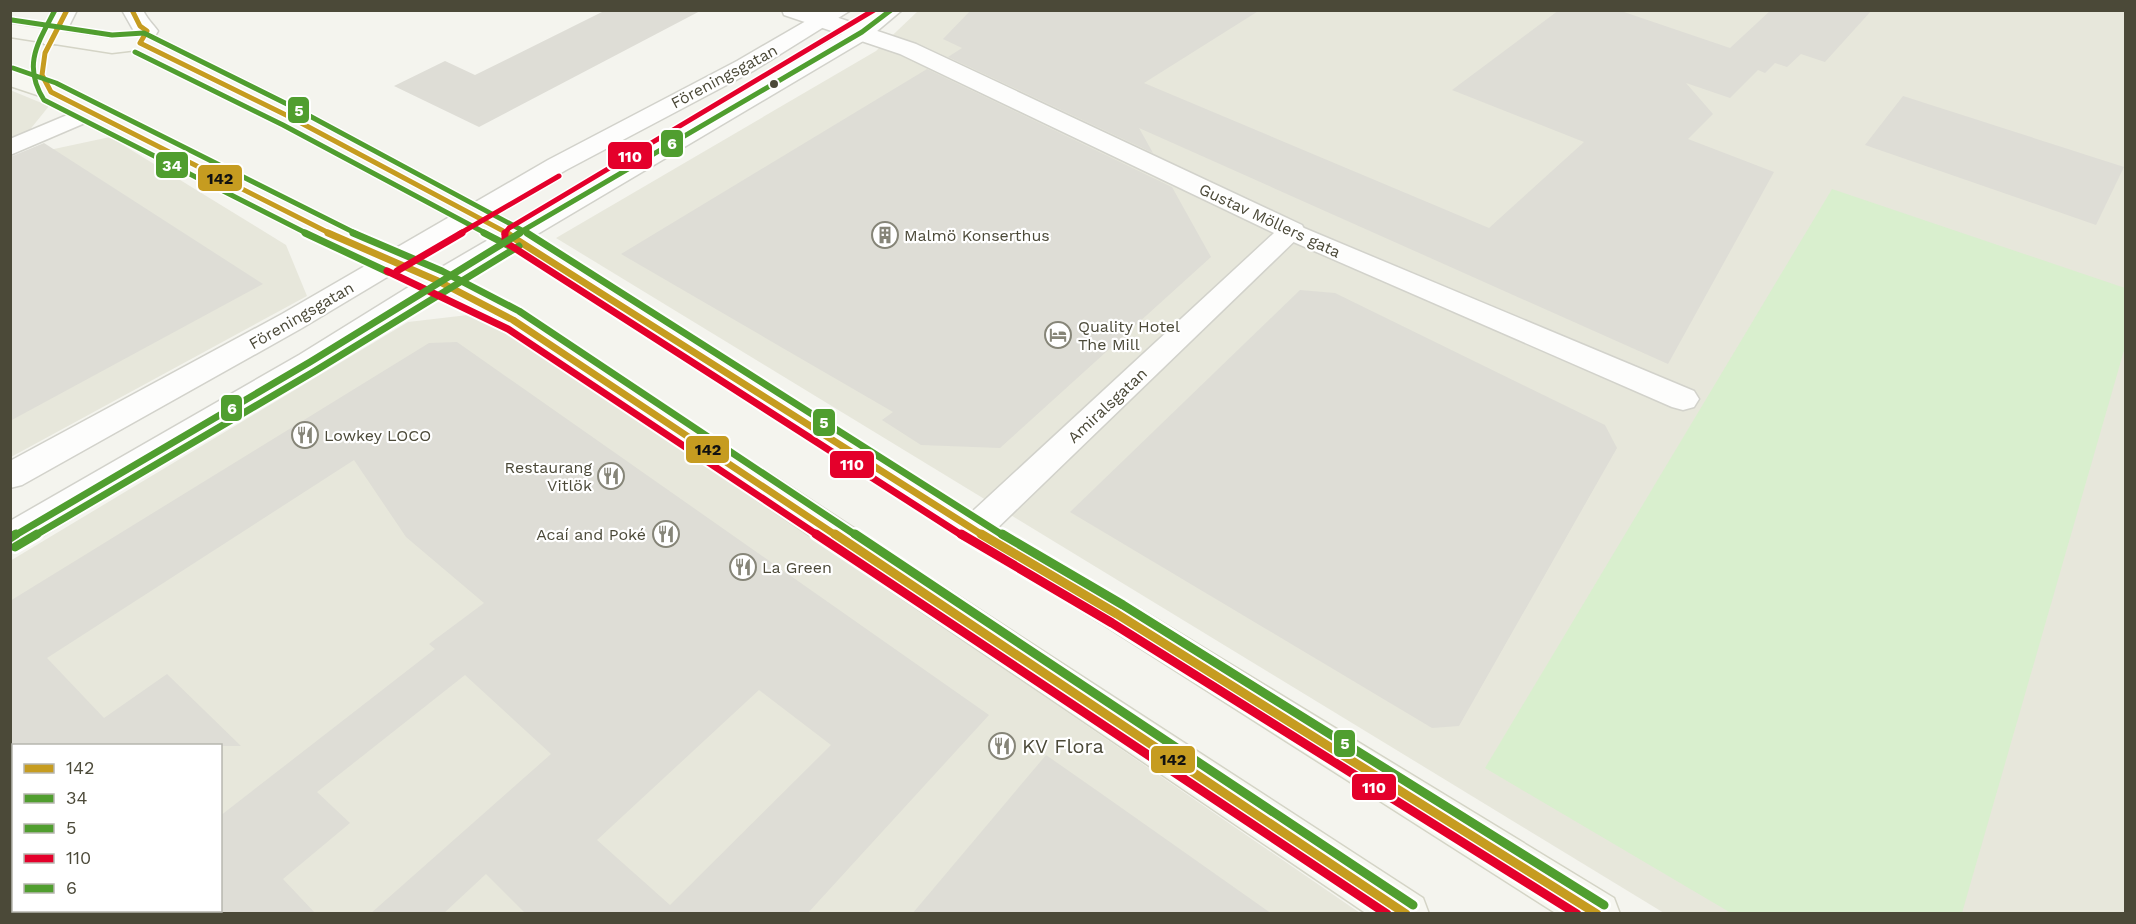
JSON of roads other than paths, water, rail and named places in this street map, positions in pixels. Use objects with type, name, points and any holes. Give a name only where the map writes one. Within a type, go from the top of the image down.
[{"type":"main road","points":[[10,30],[52,39],[112,46],[140,44],[288,116],[514,237],[974,530],[1127,620],[1598,914]]},
{"type":"main road","points":[[51,92],[42,75],[45,53],[52,39]]},
{"type":"main road","points":[[10,78],[51,92],[331,235],[438,281],[513,320],[1407,914]]},
{"type":"street","points":[[52,39],[67,10]]},
{"type":"street","points":[[132,10],[140,26],[147,31],[140,44]]},
{"type":"street","name":"Gustav Möllers gata","points":[[792,10],[832,16],[862,32],[908,49],[1292,231],[1683,399]]},
{"type":"street","name":"Föreningsgatan","points":[[10,538],[310,362],[438,281],[862,32],[892,10]]},
{"type":"street","name":"Föreningsgatan","points":[[10,476],[292,321],[557,165],[745,66],[832,16]]},
{"type":"street","points":[[10,148],[91,112]]},
{"type":"street","name":"Amiralsgatan","points":[[974,530],[1292,231]]},
{"type":"place","name":"Malmö Konserthus","points":[[885,235]]},
{"type":"place","name":"Quality Hotel The Mill","points":[[1058,335]]},
{"type":"place","name":"Lowkey LOCO","points":[[305,435]]},
{"type":"place","name":"Restaurang Vitlök","points":[[611,476]]},
{"type":"place","name":"Acaí and Poké","points":[[666,534]]},
{"type":"place","name":"La Green","points":[[743,567]]},
{"type":"place","name":"KV Flora","points":[[1002,746]]}]
